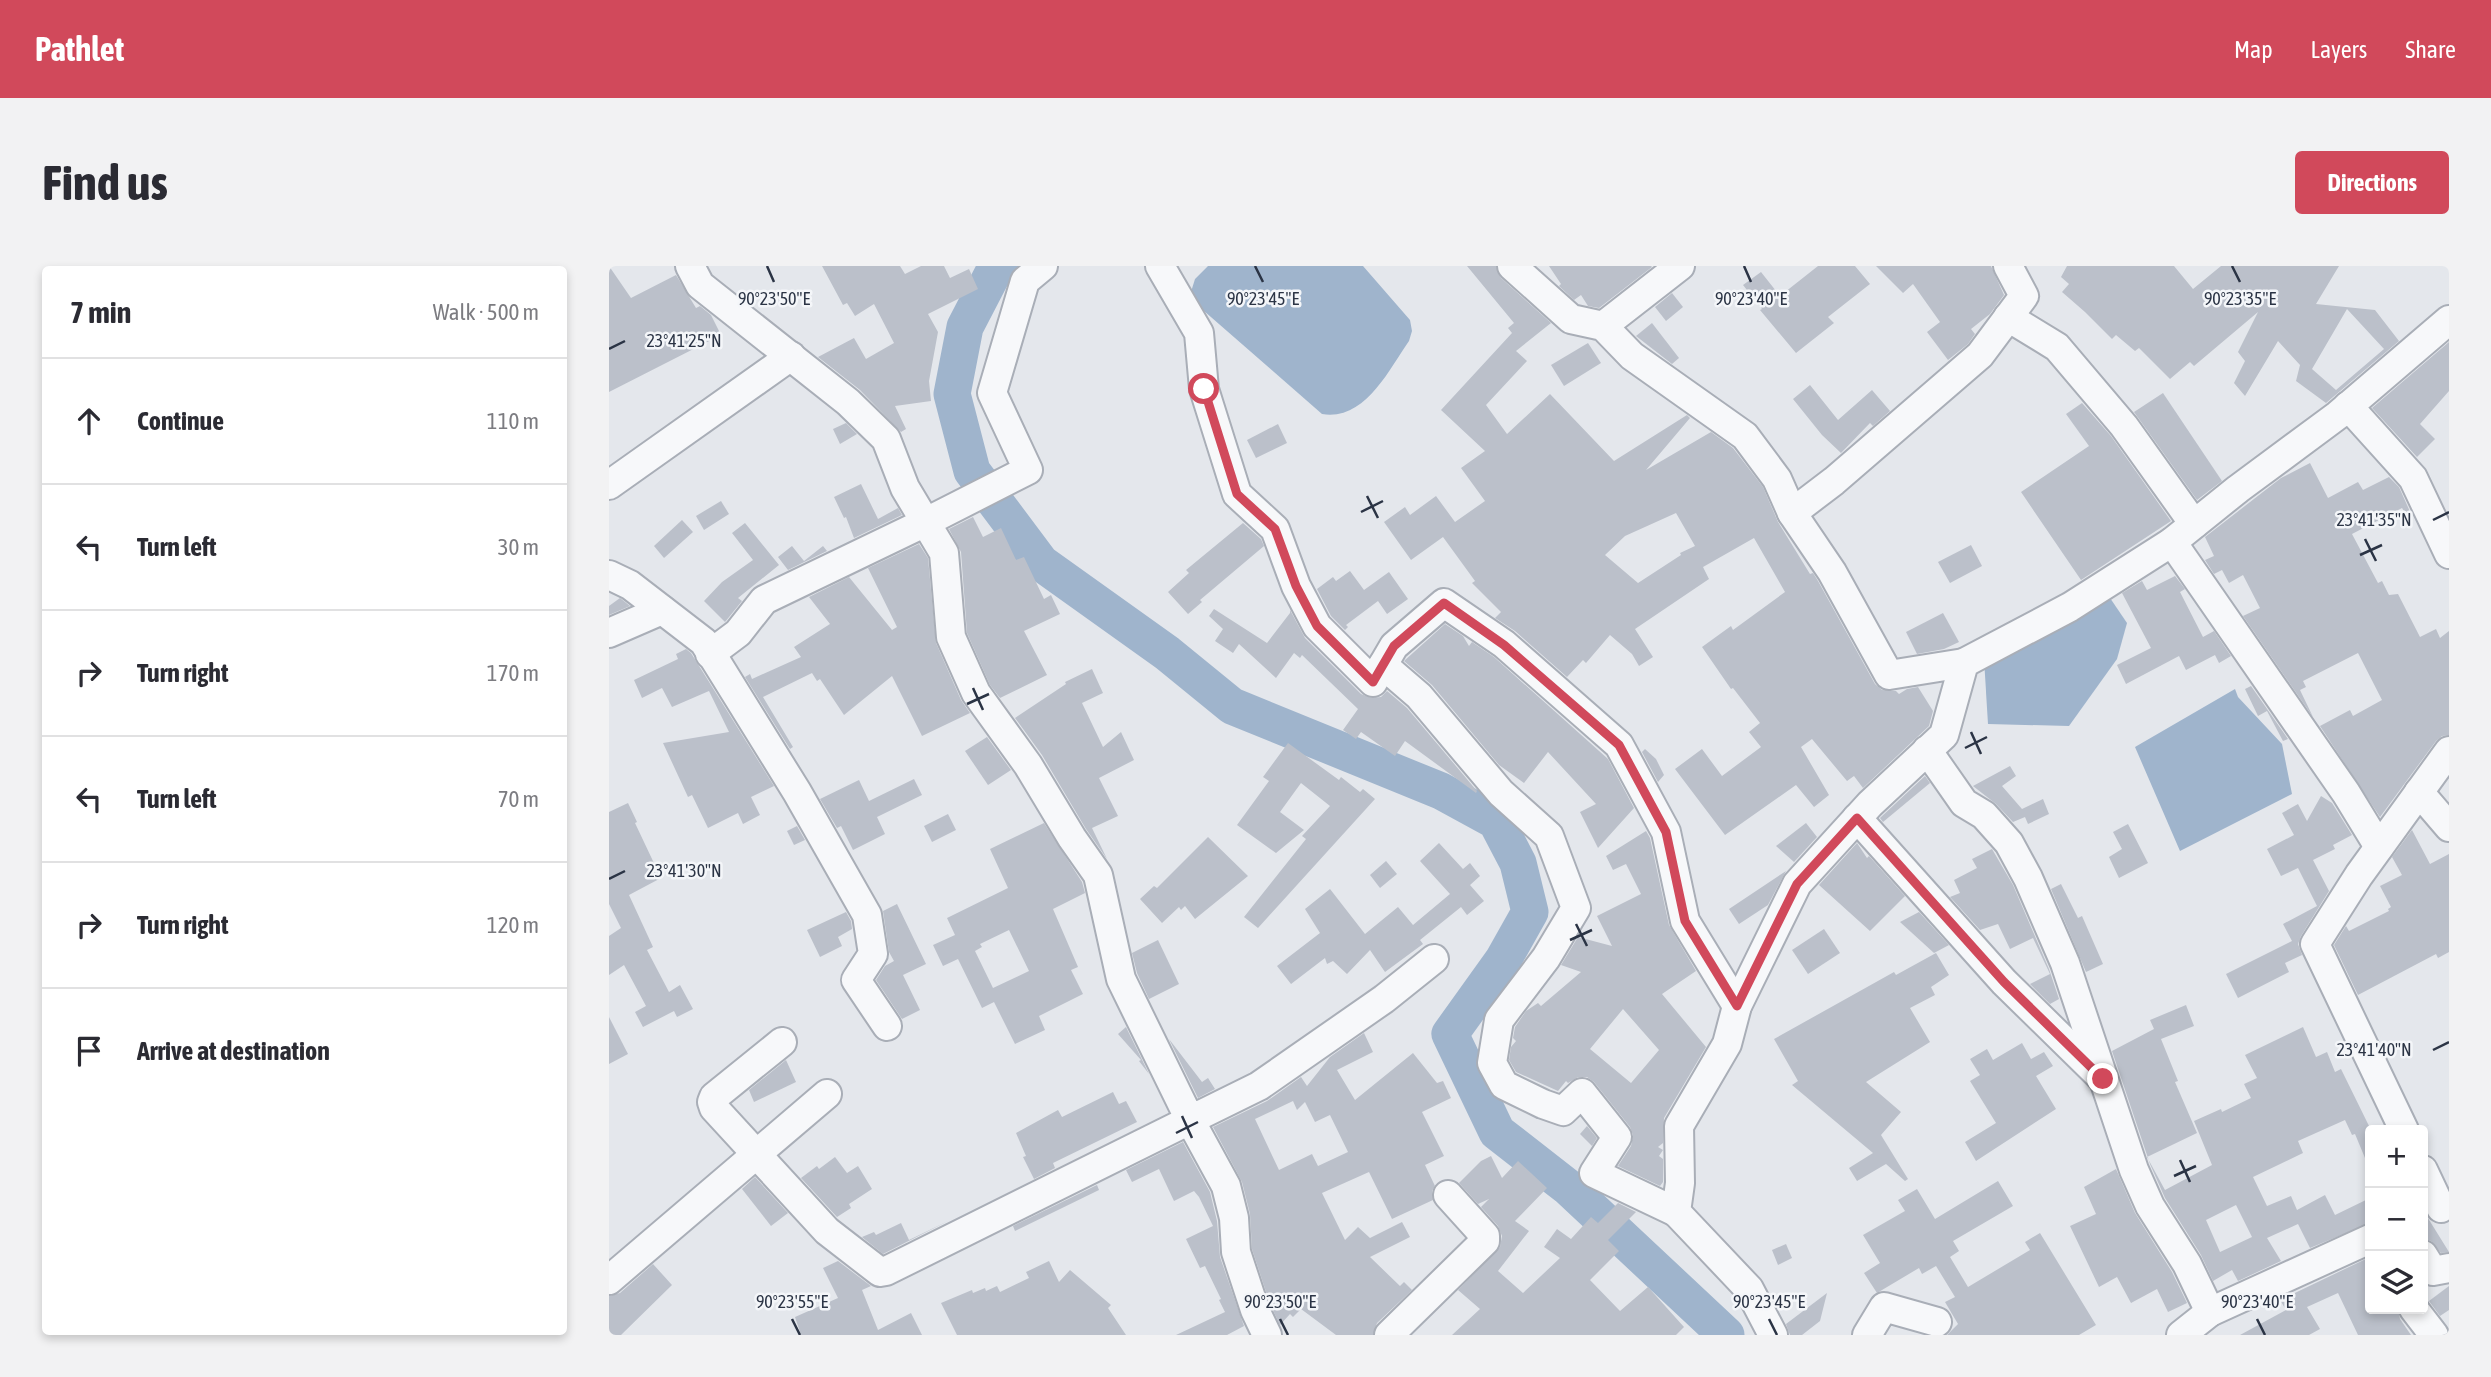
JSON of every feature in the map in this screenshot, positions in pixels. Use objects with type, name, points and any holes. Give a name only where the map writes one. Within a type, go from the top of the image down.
[{"type":"street","points":[[690,266],[700,285],[848,402],[887,439],[905,488],[933,518],[944,553],[951,637],[976,693],[1028,765],[1098,875],[1121,979],[1190,1120],[1226,1186],[1234,1218],[1236,1252],[1255,1311],[1267,1335]]},
{"type":"street","points":[[710,654],[739,633],[764,600],[1028,470],[992,393],[1025,281],[1043,266]]},
{"type":"street","points":[[1160,266],[1199,333],[1204,389],[1237,494],[1275,529],[1296,586],[1317,626],[1373,682],[1394,646],[1444,603],[1504,645],[1619,745],[1666,832],[1685,921],[1737,1006]]},
{"type":"street","points":[[1511,266],[1571,319],[1602,326],[1632,356],[1745,436],[1777,479],[1792,513],[1832,572],[1889,675],[1963,663],[2070,607],[2183,533],[2348,406],[2449,320]]},
{"type":"street","points":[[1602,326],[1680,266]]},
{"type":"street","points":[[1792,513],[1834,481],[1980,355],[2024,296],[2008,266]]},
{"type":"street","points":[[2008,317],[2057,348],[2124,426],[2183,533],[2379,847]]},
{"type":"street","points":[[609,485],[791,356]]},
{"type":"street","points":[[2348,406],[2413,478],[2449,554]]},
{"type":"street","points":[[609,575],[630,585],[704,642],[797,792],[867,915],[873,954],[856,980],[887,1026]]},
{"type":"street","points":[[609,634],[662,610]]},
{"type":"street","points":[[1676,1212],[1680,1183],[1679,1126],[1727,1044],[1737,1006],[1797,884],[1857,818],[1944,735],[1963,663]]},
{"type":"street","points":[[1383,664],[1419,696],[1501,793],[1549,836],[1576,908],[1546,958],[1499,1020],[1492,1063],[1504,1085],[1563,1111],[1582,1093],[1617,1137],[1594,1173],[1676,1212],[1749,1289],[1773,1335]]},
{"type":"street","points":[[1927,750],[1965,803],[1984,816],[2010,842],[2065,963],[2134,1170],[2150,1206],[2187,1264],[2210,1312]]},
{"type":"street","points":[[2402,1125],[2315,944],[2379,847],[2449,751]]},
{"type":"street","points":[[2419,792],[2449,827]]},
{"type":"street","points":[[1857,818],[2004,982],[2103,1079]]},
{"type":"street","points":[[782,1042],[715,1097],[712,1102],[714,1108],[827,1231],[880,1272],[1259,1086],[1384,999],[1434,959]]},
{"type":"street","points":[[609,1280],[827,1094]]},
{"type":"street","points":[[2428,1184],[2437,1209]]},
{"type":"street","points":[[1389,1335],[1485,1241],[1485,1236],[1448,1195]]},
{"type":"street","points":[[2181,1335],[2210,1312],[2365,1241]]},
{"type":"street","points":[[2428,1263],[2433,1271],[2449,1268]]},
{"type":"street","points":[[1867,1335],[1884,1307],[1937,1322]]},
{"type":"street","points":[[2418,1314],[2434,1335]]},
{"type":"water","points":[[1208,266],[1363,266],[1410,320],[1412,331],[1409,341],[1384,379],[1363,402],[1351,410],[1322,414],[1196,304],[1190,295],[1195,279]]},
{"type":"water","points":[[2108,595],[2127,623],[2117,659],[2069,726],[1988,724],[1984,659]]},
{"type":"water","points":[[2235,689],[2238,697],[2282,744],[2292,794],[2180,851],[2135,747]]},
{"type":"building","points":[[609,266],[631,298],[676,275],[696,308],[700,306],[711,315],[721,335],[609,392]]},
{"type":"building","points":[[822,266],[900,266],[905,274],[921,266],[944,266],[950,278],[969,269],[978,289],[928,314],[938,332],[929,381],[931,401],[895,406],[906,429],[901,432],[860,390],[818,357],[854,338],[866,359],[894,343],[874,304],[855,316],[847,303],[843,305]]},
{"type":"building","points":[[1467,266],[1496,266],[1501,278],[1551,323],[1516,351],[1527,361],[1486,405],[1507,434],[1550,394],[1614,461],[1687,415],[1690,418],[1646,470],[1711,432],[1733,448],[1763,487],[1778,522],[1810,574],[1813,573],[1818,581],[1875,684],[1882,690],[1896,691],[1899,694],[1918,687],[1933,711],[1929,726],[1863,788],[1854,776],[1847,781],[1812,739],[1801,747],[1829,795],[1814,807],[1796,785],[1725,835],[1675,769],[1702,749],[1722,776],[1761,747],[1749,732],[1760,723],[1733,688],[1731,689],[1702,647],[1731,626],[1733,630],[1785,592],[1754,538],[1703,567],[1709,579],[1635,629],[1653,657],[1639,666],[1632,654],[1610,635],[1586,663],[1583,660],[1567,677],[1515,631],[1495,618],[1501,612],[1472,583],[1475,581],[1443,537],[1411,560],[1384,522],[1405,507],[1410,515],[1436,496],[1455,522],[1485,501],[1461,468],[1485,451],[1441,410],[1512,333],[1508,328],[1514,323]],"holes":[[[1676,513],[1695,546],[1680,553],[1681,555],[1638,583],[1605,555],[1625,536]]]},
{"type":"building","points":[[1549,266],[1652,267],[1599,308],[1588,306],[1581,295],[1574,300],[1559,286],[1561,284]]},
{"type":"building","points":[[1818,266],[1855,266],[1870,284],[1828,317],[1834,323],[1796,353],[1743,285],[1761,272],[1780,296]]},
{"type":"building","points":[[1876,266],[1991,266],[2004,295],[1990,314],[1971,329],[1975,334],[1968,344],[1948,360],[1927,332],[1940,322],[1913,284],[1903,293]]},
{"type":"building","points":[[2067,266],[2174,266],[2193,289],[2221,266],[2339,266],[2316,304],[2375,310],[2399,341],[2326,403],[2296,381],[2300,365],[2278,341],[2245,396],[2234,383],[2245,361],[2238,352],[2258,312],[2194,366],[2190,362],[2170,379],[2139,348],[2135,351],[2116,335],[2112,339],[2062,292],[2069,284],[2061,277]],"holes":[[[2347,309],[2384,349],[2336,390],[2312,369]]]},
{"type":"building","points":[[1672,293],[1683,307],[1666,321],[1655,307]]},
{"type":"building","points":[[1652,323],[1679,358],[1672,364],[1636,336]]},
{"type":"building","points":[[2449,342],[2449,391],[2420,424],[2435,439],[2417,457],[2372,408]]},
{"type":"building","points":[[1588,343],[1601,363],[1564,386],[1551,365]]},
{"type":"building","points":[[1810,385],[1838,420],[1872,390],[1890,411],[1873,426],[1870,423],[1841,453],[1822,435],[1793,399]]},
{"type":"building","points":[[2163,393],[2222,481],[2197,500],[2134,412]]},
{"type":"building","points":[[2082,403],[2111,436],[2171,521],[2081,580],[2021,492],[2089,446],[2066,414]]},
{"type":"building","points":[[846,423],[857,434],[840,444],[833,429]]},
{"type":"building","points":[[1278,424],[1287,443],[1256,458],[1247,440]]},
{"type":"building","points":[[2310,463],[2328,498],[2358,482],[2363,490],[2389,477],[2399,487],[2411,514],[2407,516],[2402,508],[2352,534],[2378,583],[2382,581],[2389,595],[2398,594],[2420,637],[2436,629],[2440,638],[2449,631],[2449,735],[2436,741],[2380,817],[2320,726],[2350,710],[2353,716],[2382,700],[2358,653],[2303,681],[2306,687],[2300,690],[2313,717],[2243,616],[2260,608],[2243,575],[2229,583],[2222,570],[2214,574],[2205,560],[2214,556],[2205,537],[2281,478]]},
{"type":"building","points":[[861,484],[878,519],[898,508],[902,515],[854,538],[834,497]]},
{"type":"building","points":[[721,501],[729,514],[704,530],[696,516]]},
{"type":"building","points":[[973,517],[983,537],[1001,528],[1016,560],[1024,557],[1044,599],[1051,595],[1060,614],[1024,631],[1047,675],[1000,698],[990,685],[967,633],[961,552],[949,529]]},
{"type":"building","points":[[682,520],[693,532],[664,558],[654,546]]},
{"type":"building","points":[[745,523],[779,565],[738,598],[742,601],[725,622],[704,601],[722,582],[753,560],[732,533]]},
{"type":"building","points":[[1243,523],[1261,539],[1264,546],[1200,600],[1202,602],[1188,614],[1168,592],[1189,573],[1186,570]]},
{"type":"building","points":[[919,544],[928,558],[936,643],[961,700],[970,713],[922,736],[892,676],[844,715],[820,679],[817,681],[812,673],[763,697],[793,747],[790,749],[745,677],[750,674],[752,679],[801,657],[794,647],[830,624],[809,597],[849,577],[892,630],[897,627],[868,568]]},
{"type":"building","points":[[1971,545],[1982,566],[1950,583],[1938,562]]},
{"type":"building","points":[[792,546],[804,561],[823,546],[827,551],[788,570],[778,557]]},
{"type":"building","points":[[1350,571],[1364,590],[1389,572],[1408,599],[1387,614],[1378,601],[1346,625],[1348,627],[1345,630],[1331,616],[1317,589],[1333,577],[1336,581]]},
{"type":"building","points":[[2175,576],[2185,589],[2180,592],[2203,637],[2214,631],[2231,656],[2219,663],[2215,655],[2186,670],[2179,656],[2126,684],[2117,665],[2151,648],[2122,593],[2142,581],[2147,590]]},
{"type":"building","points":[[620,598],[630,606],[609,615],[609,606]]},
{"type":"building","points":[[1214,609],[1267,643],[1290,610],[1305,638],[1361,694],[1371,698],[1381,697],[1387,691],[1407,708],[1476,793],[1405,741],[1395,756],[1361,732],[1356,739],[1343,730],[1358,709],[1302,655],[1300,658],[1294,653],[1276,678],[1239,644],[1233,653],[1215,641],[1223,629],[1209,616]]},
{"type":"building","points":[[1943,613],[1959,642],[1944,649],[1917,654],[1906,632]]},
{"type":"building","points":[[1445,624],[1463,636],[1469,646],[1472,642],[1494,657],[1608,759],[1634,808],[1598,848],[1580,812],[1596,804],[1548,752],[1524,783],[1499,765],[1432,685],[1404,661]]},
{"type":"building","points":[[686,649],[774,786],[751,797],[760,815],[743,824],[738,813],[708,828],[692,795],[688,797],[663,743],[729,732],[709,691],[672,707],[662,688],[642,698],[634,680],[678,659],[676,654]]},
{"type":"building","points":[[1092,669],[1103,693],[1082,703],[1103,747],[1121,732],[1134,760],[1099,778],[1118,816],[1092,828],[1107,859],[1042,755],[1015,718],[1066,684],[1065,682]]},
{"type":"building","points":[[2251,686],[2288,739],[2283,741],[2267,711],[2258,716],[2245,689]]},
{"type":"building","points":[[987,737],[1011,770],[988,785],[965,751]]},
{"type":"building","points":[[1288,743],[1339,780],[1341,777],[1360,792],[1363,789],[1375,799],[1258,928],[1244,917],[1306,839],[1302,836],[1330,806],[1301,783],[1280,812],[1304,830],[1276,853],[1237,825],[1269,781],[1263,777]]},
{"type":"building","points":[[1645,749],[1656,759],[1664,775],[1658,782],[1642,752]]},
{"type":"building","points":[[2010,766],[2016,776],[2002,786],[2022,809],[2043,799],[2049,814],[2028,824],[2025,817],[2013,822],[1973,786]]},
{"type":"building","points":[[1925,776],[1930,783],[1883,822],[1880,818]]},
{"type":"building","points":[[914,779],[922,795],[877,817],[885,834],[853,850],[841,826],[837,828],[820,799],[859,780],[869,801]]},
{"type":"building","points":[[2321,796],[2332,803],[2352,835],[2333,845],[2335,849],[2313,860],[2329,891],[2301,936],[2298,944],[2302,955],[2285,963],[2289,972],[2238,998],[2226,974],[2292,941],[2283,924],[2317,906],[2298,868],[2281,876],[2267,849],[2294,835],[2282,813],[2298,804],[2307,821]]},
{"type":"building","points":[[628,803],[661,878],[629,895],[653,947],[647,950],[669,992],[680,985],[693,1009],[677,1017],[674,1011],[643,1027],[635,1012],[646,1006],[624,965],[609,975],[609,936],[621,928],[609,904],[609,812]]},
{"type":"building","points":[[948,814],[956,830],[932,842],[924,826]]},
{"type":"building","points":[[1044,823],[1082,882],[1085,893],[1053,909],[1078,967],[1071,970],[1083,994],[1039,1016],[1045,1030],[1015,1044],[994,1002],[982,1008],[958,959],[943,966],[933,945],[955,935],[947,918],[1008,888],[990,849]],"holes":[[[1009,930],[1029,971],[993,988],[975,951],[982,947],[980,944]]]},
{"type":"building","points":[[1806,823],[1817,837],[1794,862],[1776,846]]},
{"type":"building","points":[[2128,824],[2148,863],[2119,878],[2109,857],[2122,849],[2113,832]]},
{"type":"building","points":[[797,826],[805,840],[794,845],[787,831]]},
{"type":"building","points":[[2412,830],[2430,864],[2449,854],[2449,952],[2438,958],[2436,954],[2358,995],[2334,945],[2346,926],[2349,931],[2389,911],[2391,907],[2380,886],[2402,875],[2392,857]]},
{"type":"building","points":[[1646,831],[1650,838],[1669,925],[1696,971],[1662,994],[1706,1047],[1664,1118],[1663,1143],[1658,1147],[1663,1150],[1659,1156],[1663,1159],[1663,1182],[1660,1186],[1618,1166],[1631,1146],[1633,1135],[1630,1127],[1594,1082],[1587,1077],[1578,1077],[1568,1083],[1566,1081],[1558,1091],[1516,1072],[1509,1060],[1511,1047],[1516,1041],[1513,1038],[1515,1027],[1526,1011],[1538,1003],[1541,1006],[1581,972],[1561,965],[1578,937],[1612,946],[1597,916],[1641,894],[1626,864],[1613,870],[1606,856]],"holes":[[[1623,1009],[1659,1050],[1631,1083],[1590,1049]]]},
{"type":"building","points":[[1208,837],[1248,876],[1195,919],[1185,906],[1181,910],[1179,907],[1162,923],[1140,899],[1154,886],[1157,888]]},
{"type":"building","points":[[1439,843],[1463,869],[1470,863],[1480,876],[1470,885],[1484,901],[1467,915],[1461,907],[1420,940],[1423,944],[1385,972],[1370,950],[1347,974],[1333,961],[1327,964],[1325,958],[1291,984],[1277,966],[1320,933],[1305,909],[1330,889],[1365,934],[1398,907],[1413,925],[1450,894],[1420,861]]},
{"type":"building","points":[[1857,843],[1867,858],[1869,856],[1905,896],[1870,931],[1819,885]]},
{"type":"building","points":[[1992,849],[2013,885],[2049,969],[2059,999],[2050,1004],[2030,984],[2050,974],[2033,938],[2010,949],[1998,924],[1980,930],[1950,897],[1960,893],[1954,880],[1977,868],[1972,859]]},
{"type":"building","points":[[1386,861],[1397,874],[1380,888],[1370,875]]},
{"type":"building","points":[[1786,871],[1768,905],[1739,924],[1729,909]]},
{"type":"building","points":[[2061,884],[2078,918],[2082,916],[2103,964],[2086,972],[2051,889]]},
{"type":"building","points":[[897,904],[926,964],[903,975],[920,1010],[902,1019],[876,980],[885,966],[894,961],[889,952],[883,911]]},
{"type":"building","points":[[846,912],[852,929],[838,937],[842,946],[820,957],[807,930]]},
{"type":"building","points":[[1919,912],[1949,945],[1934,953],[1900,922]]},
{"type":"building","points":[[1824,929],[1840,953],[1808,974],[1792,950]]},
{"type":"building","points":[[1158,940],[1179,984],[1149,999],[1137,973],[1132,953]]},
{"type":"building","points":[[1936,953],[1949,975],[1931,987],[1935,995],[1910,1008],[1930,1042],[1866,1082],[1901,1112],[1881,1135],[1908,1179],[1905,1181],[1886,1164],[1857,1181],[1849,1168],[1873,1153],[1792,1085],[1798,1081],[1774,1039],[1894,972],[1896,975]]},
{"type":"building","points":[[2186,1005],[2194,1026],[2161,1039],[2178,1081],[2175,1082],[2197,1133],[2148,1157],[2112,1051],[2154,1029],[2150,1020]]},
{"type":"building","points":[[609,1017],[628,1054],[609,1064]]},
{"type":"building","points":[[1126,1027],[1149,1074],[1139,1061],[1141,1060],[1118,1034]]},
{"type":"building","points":[[2303,1027],[2316,1057],[2327,1052],[2335,1072],[2341,1069],[2369,1125],[2365,1125],[2365,1158],[2355,1134],[2352,1135],[2345,1120],[2298,1141],[2303,1153],[2253,1177],[2267,1206],[2291,1196],[2297,1210],[2325,1195],[2335,1215],[2365,1200],[2365,1225],[2310,1248],[2298,1224],[2267,1238],[2281,1261],[2238,1281],[2232,1270],[2213,1281],[2201,1255],[2165,1198],[2149,1160],[2165,1190],[2212,1165],[2194,1121],[2221,1109],[2222,1112],[2251,1098],[2244,1084],[2257,1078],[2245,1055]],"holes":[[[2236,1205],[2252,1237],[2220,1252],[2206,1220]]]},
{"type":"building","points":[[1364,1033],[1373,1052],[1337,1070],[1355,1100],[1413,1053],[1437,1083],[1443,1081],[1451,1098],[1422,1112],[1444,1156],[1425,1165],[1435,1186],[1432,1191],[1433,1200],[1392,1219],[1369,1172],[1322,1193],[1345,1240],[1358,1227],[1370,1238],[1402,1222],[1410,1237],[1370,1257],[1400,1286],[1404,1282],[1412,1290],[1377,1323],[1373,1335],[1336,1335],[1301,1309],[1293,1317],[1290,1314],[1280,1325],[1270,1304],[1252,1249],[1250,1214],[1242,1182],[1213,1127],[1267,1101],[1301,1077],[1307,1086],[1330,1057]],"holes":[[[1293,1101],[1297,1110],[1305,1102],[1315,1122],[1330,1115],[1348,1152],[1318,1166],[1312,1154],[1279,1170],[1255,1119]]]},
{"type":"building","points":[[1169,1039],[1202,1082],[1208,1078],[1215,1089],[1198,1098]]},
{"type":"building","points":[[2022,1043],[2031,1059],[2044,1052],[2053,1066],[2036,1076],[2056,1109],[1976,1161],[1965,1142],[1996,1123],[1970,1081],[1980,1075],[1970,1059],[1987,1049],[1993,1060]]},
{"type":"building","points":[[786,1060],[796,1082],[754,1102],[749,1090]]},
{"type":"building","points":[[1113,1092],[1119,1104],[1126,1101],[1137,1122],[1053,1163],[1055,1168],[1034,1179],[1023,1157],[1026,1156],[1016,1133],[1058,1110],[1062,1117]]},
{"type":"building","points":[[1587,1126],[1597,1138],[1592,1146],[1580,1134]]},
{"type":"building","points":[[1183,1142],[1210,1192],[1217,1221],[1220,1257],[1244,1326],[1227,1335],[1176,1335],[1225,1312],[1205,1266],[1200,1268],[1186,1239],[1213,1226],[1199,1197],[1194,1191],[1174,1201],[1159,1169],[1132,1182],[1126,1170]]},
{"type":"building","points":[[1491,1156],[1502,1178],[1518,1161],[1547,1188],[1515,1221],[1529,1231],[1498,1271],[1523,1293],[1560,1258],[1544,1247],[1557,1229],[1571,1239],[1591,1217],[1598,1223],[1618,1203],[1636,1212],[1608,1240],[1619,1251],[1590,1280],[1620,1311],[1648,1287],[1684,1327],[1676,1335],[1452,1335],[1480,1309],[1458,1290],[1500,1247],[1502,1236],[1498,1226],[1481,1207],[1489,1199],[1478,1204],[1459,1183],[1481,1161]]},
{"type":"building","points":[[835,1157],[847,1173],[858,1166],[872,1189],[849,1204],[851,1208],[837,1217],[801,1178]]},
{"type":"building","points":[[2116,1169],[2135,1213],[2172,1272],[2187,1303],[2168,1312],[2157,1289],[2131,1303],[2117,1277],[2099,1287],[2070,1226],[2096,1214],[2084,1187]]},
{"type":"building","points":[[755,1177],[788,1213],[771,1226],[742,1189]]},
{"type":"building","points":[[1998,1181],[2013,1206],[1953,1241],[1959,1251],[1950,1257],[1968,1287],[2030,1250],[2025,1242],[2040,1233],[2096,1325],[2079,1335],[1947,1335],[1958,1324],[1945,1302],[1955,1297],[1936,1266],[1922,1274],[1919,1268],[1877,1293],[1864,1273],[1880,1263],[1863,1235],[1905,1211],[1898,1200],[1917,1189],[1935,1219]]},
{"type":"building","points":[[1097,1185],[1099,1190],[1015,1231],[1013,1226]]},
{"type":"building","points":[[2428,1218],[2449,1252],[2441,1253],[2428,1240]]},
{"type":"building","points":[[948,1221],[883,1254],[862,1237],[874,1232],[876,1235],[901,1223],[909,1240]]},
{"type":"building","points":[[1786,1244],[1792,1258],[1778,1265],[1772,1250]]},
{"type":"building","points":[[2365,1259],[2365,1314],[2399,1314],[2411,1335],[2358,1335],[2338,1293],[2307,1307],[2320,1329],[2309,1335],[2240,1335],[2286,1310],[2280,1300]]},
{"type":"building","points":[[838,1261],[871,1286],[862,1290],[878,1330],[911,1313],[922,1335],[801,1335],[795,1317],[838,1298],[823,1268]]},
{"type":"building","points":[[1049,1261],[1059,1282],[1070,1270],[1111,1305],[1108,1308],[1126,1335],[957,1335],[941,1303],[972,1290],[973,1293],[985,1288],[986,1291],[997,1286],[1000,1292],[1029,1278],[1026,1272]]},
{"type":"building","points":[[653,1264],[672,1285],[621,1335],[609,1335],[609,1296],[620,1293]]},
{"type":"building","points":[[2449,1286],[2449,1310],[2440,1316],[2429,1301]]},
{"type":"building","points":[[1827,1293],[1820,1321],[1802,1335],[1790,1335],[1786,1324]]},
{"type":"waterway","points":[[1000,266],[992,275],[965,327],[952,394],[972,471],[1041,563],[1167,653],[1232,706],[1441,791],[1496,821],[1518,863],[1530,912],[1503,960],[1450,1034],[1497,1132],[1569,1188],[1726,1335]]},
{"type":"route","points":[[1204,389],[1237,494],[1275,529],[1296,586],[1317,626],[1373,682],[1394,646],[1444,603],[1504,645],[1619,745],[1666,832],[1685,921],[1737,1006],[1797,884],[1857,818],[2004,982],[2103,1079]]}]
